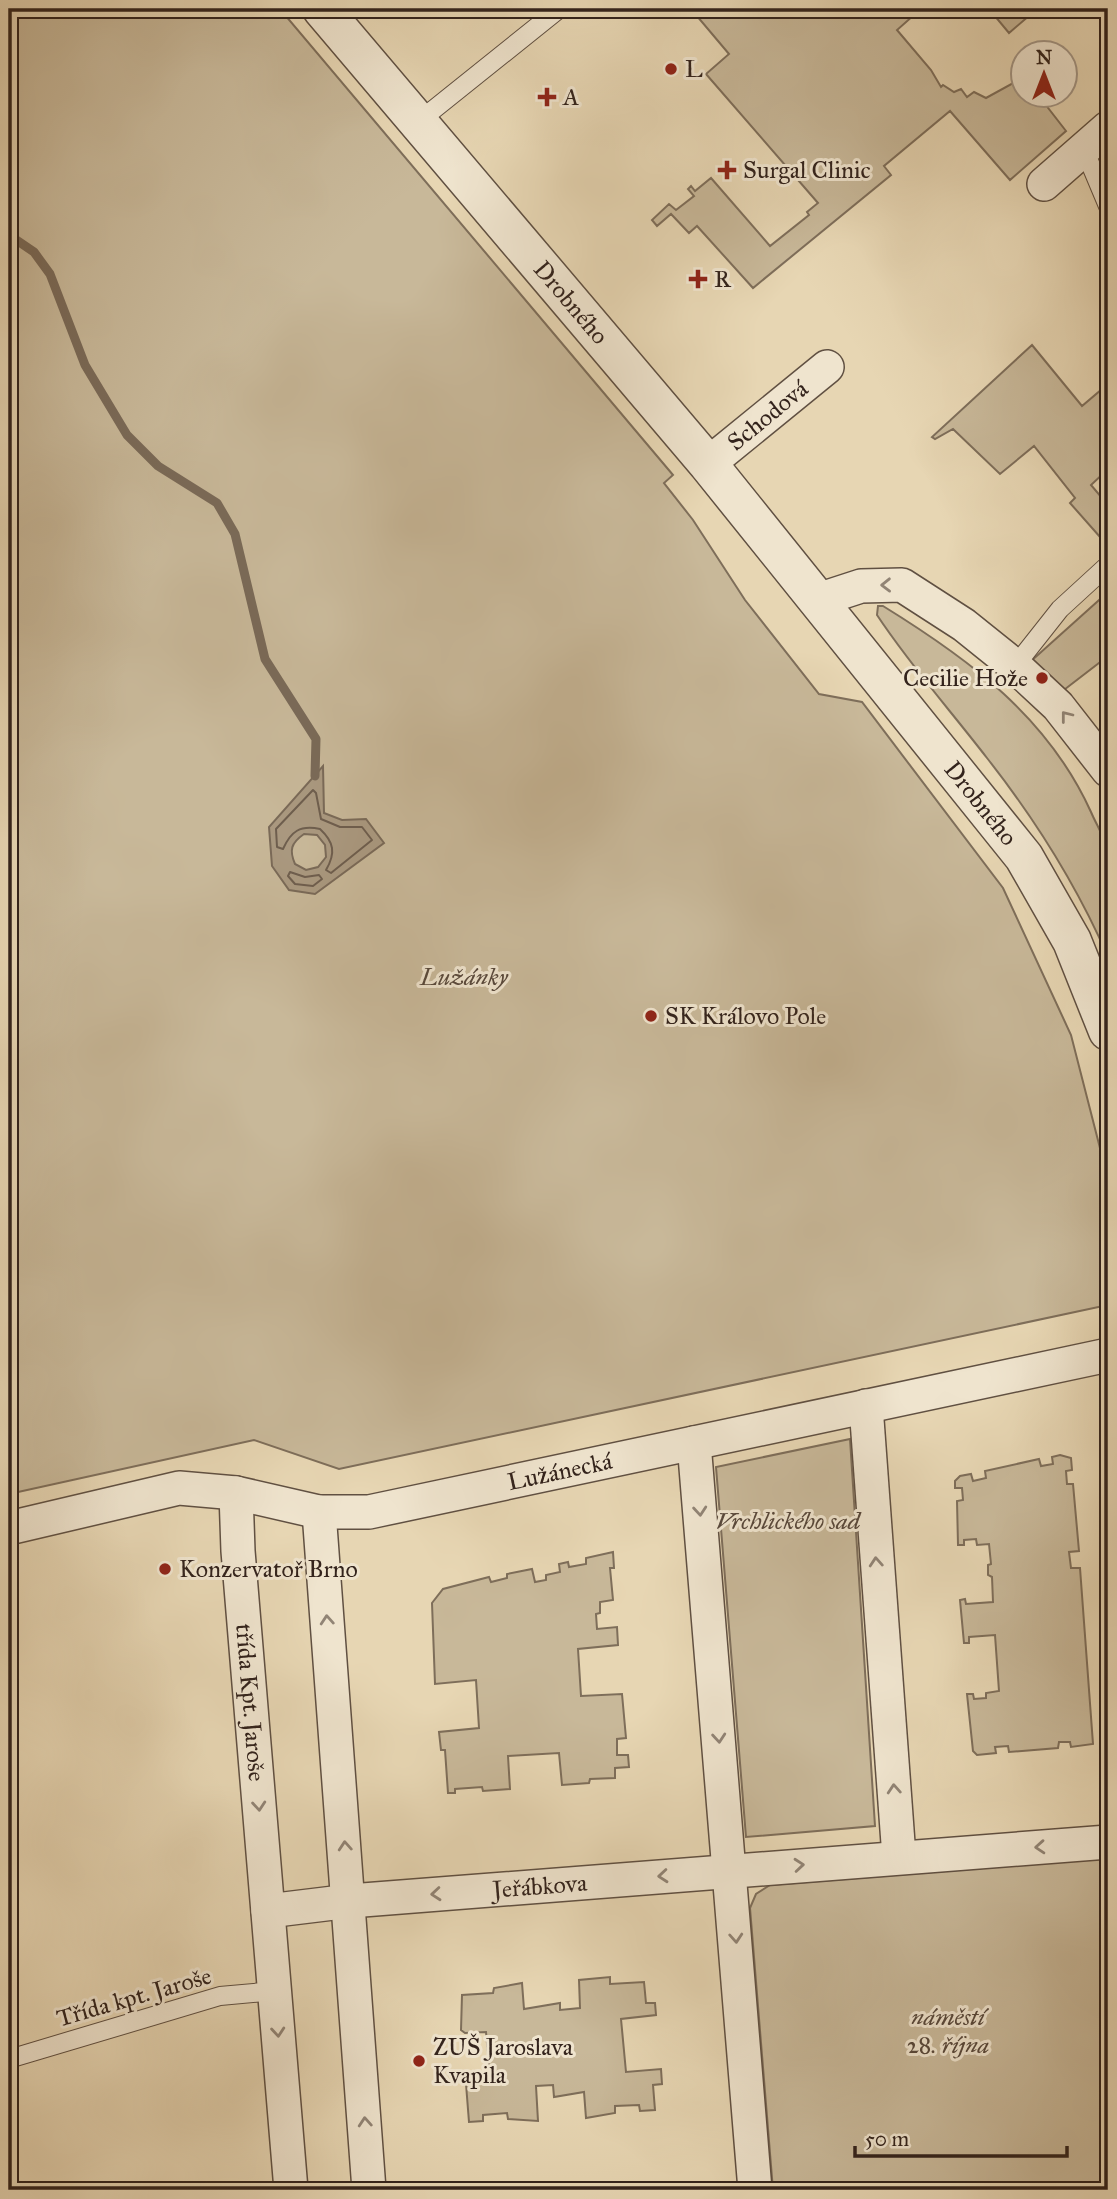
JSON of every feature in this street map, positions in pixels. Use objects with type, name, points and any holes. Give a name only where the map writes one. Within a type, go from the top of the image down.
[{"type":"street","name":"Drobného","points":[[322,9],[708,464],[1024,857],[1072,941],[1108,1031]]},
{"type":"street","points":[[1044,184],[1096,139]]},
{"type":"street","name":"Schodová","points":[[708,464],[827,367]]},
{"type":"street","points":[[818,600],[861,586],[902,585],[964,625],[1015,666],[1058,706],[1108,770]]},
{"type":"street","name":"Lužánecká","points":[[9,1528],[179,1488],[236,1493],[319,1512],[369,1512],[1108,1356]]},
{"type":"street","points":[[866,1406],[899,1857]]},
{"type":"street","points":[[694,1443],[731,1870],[755,2190]]},
{"type":"street","name":"třída Kpt. Jaroše","points":[[236,1493],[239,1564],[291,2190]]},
{"type":"street","points":[[319,1512],[369,2190]]},
{"type":"street","points":[[731,1870],[1108,1842]]},
{"type":"street","name":"Jeřábkova","points":[[349,1901],[731,1870]]},
{"type":"street","points":[[268,1911],[349,1901]]},
{"type":"lane","points":[[418,122],[559,9]]},
{"type":"lane","points":[[1096,139],[1108,206]]},
{"type":"lane","points":[[1015,666],[1060,609],[1108,565]]},
{"type":"lane","name":"Třída kpt. Jaroše","points":[[9,2059],[220,1996],[275,1992]]},
{"type":"green space","name":"Lužánky","points":[[9,9],[280,9],[673,475],[664,483],[693,520],[745,600],[819,694],[862,702],[1003,888],[1071,1035],[1101,1152],[1108,1228],[1108,1305],[339,1469],[254,1440],[9,1494]]},
{"type":"green space","points":[[691,9],[908,9],[914,15],[897,30],[931,70],[941,87],[943,85],[954,92],[961,89],[967,97],[974,92],[986,98],[1009,85],[1009,108],[1048,108],[1066,131],[1010,180],[950,111],[884,166],[891,175],[753,288],[697,226],[689,233],[671,214],[657,226],[652,220],[669,204],[676,210],[694,196],[688,189],[691,186],[695,191],[711,178],[770,246],[809,215],[807,212],[818,203],[706,74],[729,54]]},
{"type":"green space","points":[[989,9],[1037,9],[1009,33]]},
{"type":"green space","points":[[1032,345],[1082,406],[1108,384],[1108,469],[1091,485],[1108,505],[1108,546],[1070,503],[1075,498],[1034,446],[1000,474],[953,429],[935,439],[932,437]]},
{"type":"green space","points":[[1108,592],[1108,656],[1060,693],[1030,662]]},
{"type":"green space","points":[[878,606],[883,606],[946,647],[1003,693],[1029,719],[1073,778],[1108,851],[1111,889],[1108,957],[1069,879],[1038,829],[1005,781],[890,634],[877,615]]},
{"type":"green space","name":"Vrchlického sad","points":[[850,1439],[875,1826],[746,1837],[716,1467]]},
{"type":"green space","points":[[1060,1455],[1071,1458],[1072,1470],[1066,1471],[1067,1484],[1073,1484],[1079,1551],[1069,1552],[1071,1568],[1080,1568],[1093,1744],[1071,1747],[1070,1742],[1059,1742],[1058,1748],[1009,1752],[1008,1746],[995,1747],[996,1753],[977,1755],[973,1751],[967,1694],[973,1694],[974,1699],[986,1698],[986,1693],[999,1691],[995,1635],[969,1637],[969,1643],[964,1643],[960,1600],[965,1599],[966,1604],[993,1602],[992,1577],[988,1575],[988,1565],[991,1564],[989,1544],[977,1545],[976,1539],[964,1540],[964,1545],[958,1545],[957,1501],[963,1500],[962,1488],[955,1488],[955,1481],[960,1476],[971,1474],[973,1481],[986,1478],[985,1471],[1039,1459],[1041,1466],[1053,1464],[1052,1457]]},
{"type":"green space","points":[[613,1552],[614,1568],[610,1568],[613,1600],[600,1602],[600,1613],[596,1614],[597,1629],[617,1627],[618,1645],[578,1649],[581,1696],[622,1694],[626,1738],[617,1739],[617,1755],[628,1755],[629,1767],[615,1768],[615,1778],[590,1779],[589,1783],[562,1785],[559,1753],[508,1756],[510,1789],[483,1791],[482,1787],[455,1789],[455,1793],[448,1793],[445,1750],[441,1750],[439,1732],[479,1728],[476,1680],[435,1684],[432,1603],[443,1589],[489,1577],[491,1582],[507,1578],[507,1574],[532,1569],[535,1582],[546,1580],[546,1575],[560,1572],[559,1564],[568,1562],[569,1567],[586,1564],[586,1558]]},
{"type":"green space","name":"náměstí 28. října","points":[[1108,1858],[1108,2190],[773,2190],[750,1908],[756,1894],[770,1885]]},
{"type":"green space","points":[[610,1977],[610,1984],[644,1982],[646,2003],[655,2003],[656,2015],[621,2019],[626,2072],[661,2069],[662,2084],[653,2085],[655,2110],[640,2111],[639,2105],[615,2106],[615,2113],[586,2118],[584,2092],[554,2097],[553,2085],[536,2086],[538,2121],[508,2119],[507,2113],[483,2115],[483,2121],[469,2122],[466,2084],[470,2080],[490,2078],[486,2032],[465,2033],[461,2030],[462,1995],[493,1993],[494,1988],[522,1983],[524,2009],[560,2003],[560,2010],[580,2008],[579,1980]]},
{"type":"water","points":[[323,766],[324,813],[342,820],[366,819],[384,843],[315,894],[289,890],[272,866],[269,827]],"holes":[[[304,834],[317,835],[325,845],[326,857],[318,867],[306,870],[295,864],[292,847]]]},
{"type":"waterway","points":[[9,235],[34,252],[50,274],[85,365],[127,435],[158,466],[217,503],[235,534],[265,659],[316,739],[315,776]]},
{"type":"place","name":"L","points":[[671,69]]},
{"type":"place","name":"A","points":[[547,97]]},
{"type":"place","name":"Surgal Clinic","points":[[727,170]]},
{"type":"place","name":"R","points":[[698,279]]},
{"type":"place","name":"Cecilie Hože","points":[[1042,678]]},
{"type":"place","name":"SK Královo Pole","points":[[651,1016]]},
{"type":"place","name":"Konzervatoř Brno","points":[[165,1569]]},
{"type":"place","name":"ZUŠ Jaroslava Kvapila","points":[[419,2061]]}]
